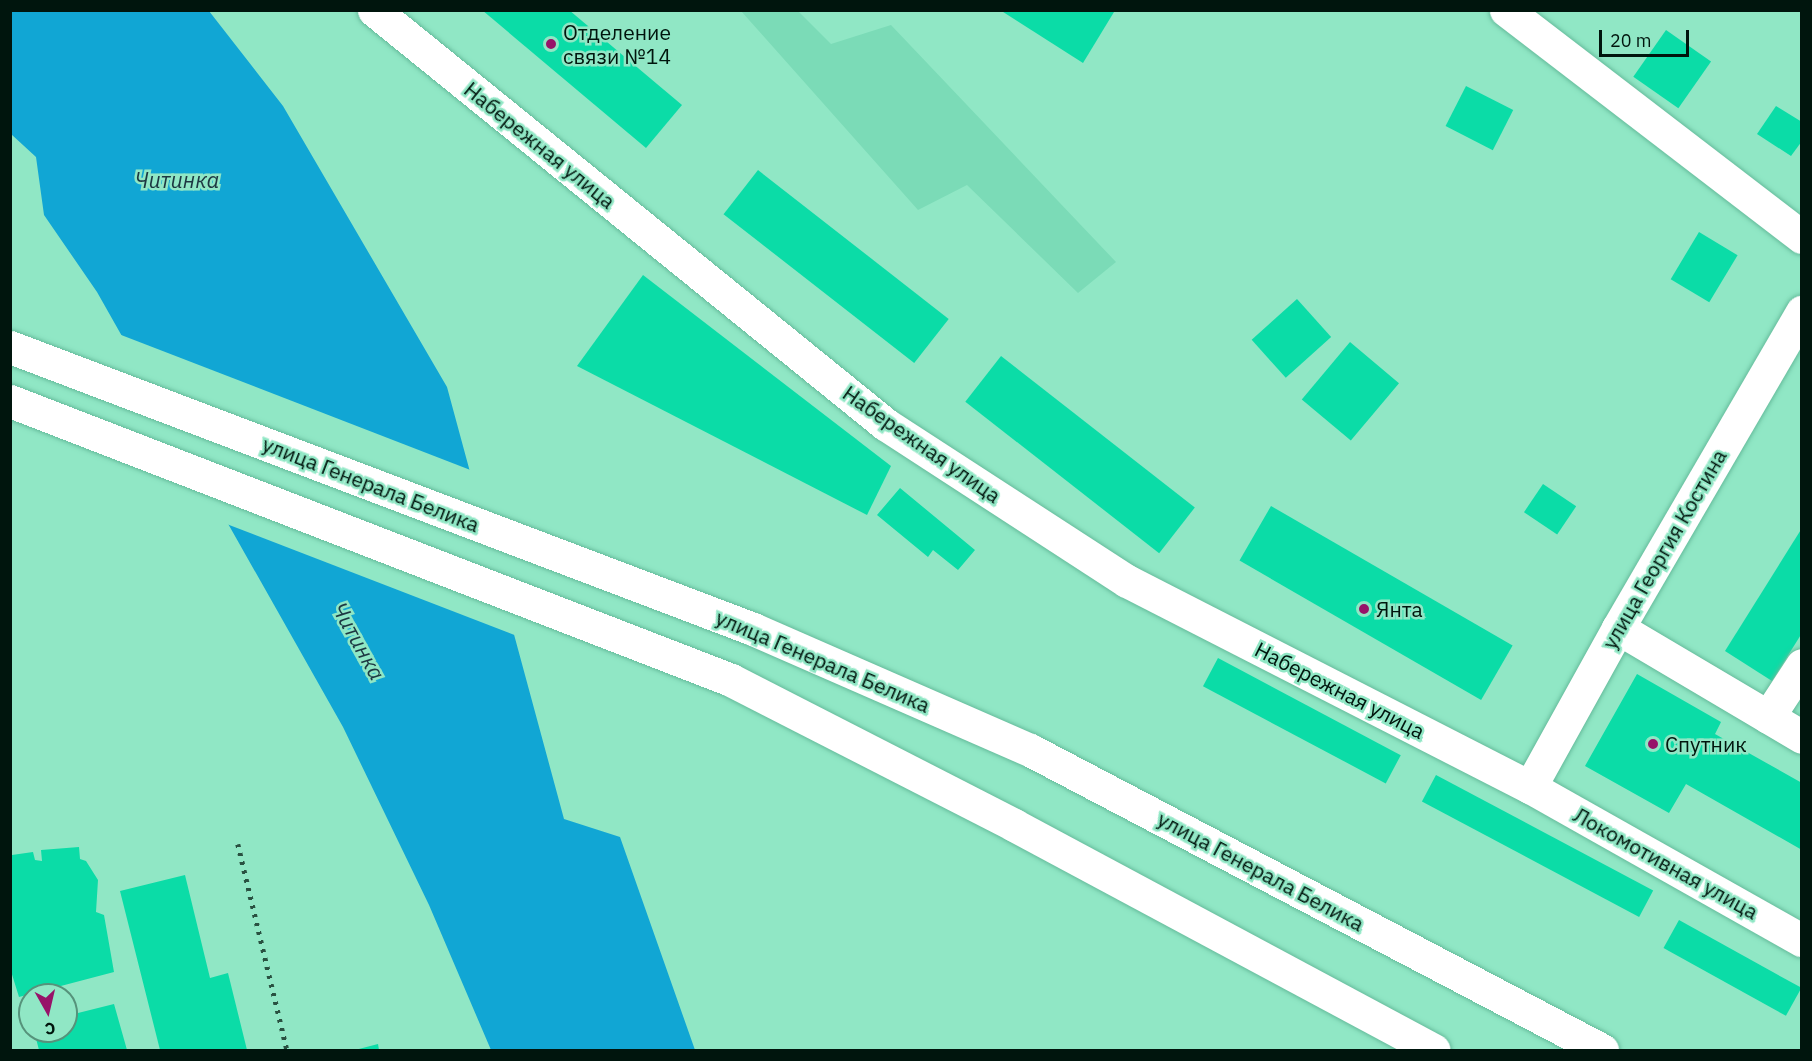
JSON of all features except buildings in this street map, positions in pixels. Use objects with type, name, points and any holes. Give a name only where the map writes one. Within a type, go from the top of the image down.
[{"type":"main road","points":[[1506,10],[1802,237]]},
{"type":"main road","name":"Набережная улица","points":[[382,13],[885,424],[1127,581],[1530,787]]},
{"type":"main road","name":"улица Георгия Костина","points":[[1530,787],[1618,628],[1802,312]]},
{"type":"main road","name":"улица Генерала Белика","points":[[10,347],[753,629],[1030,750],[1602,1050]]},
{"type":"main road","points":[[10,402],[731,680],[1014,825],[1434,1050]]},
{"type":"main road","points":[[1618,628],[1802,737]]},
{"type":"main road","points":[[1768,717],[1802,665]]},
{"type":"main road","name":"Локомотивная улица","points":[[1530,787],[1802,940]]},
{"type":"shaded area","points":[[741,11],[798,11],[831,44],[891,25],[1116,262],[1078,293],[967,185],[918,210]]},
{"type":"water","name":"Читинка","points":[[10,11],[209,11],[283,106],[447,387],[564,819],[620,837],[695,1050],[491,1050],[429,905],[343,727],[97,292],[44,215],[36,157],[11,134]]},
{"type":"pier","points":[[116,333],[473,471],[517,636],[224,523]]},
{"type":"railway","points":[[238,844],[287,1050]]},
{"type":"place","name":"Отделение связи №14","points":[[551,44]]},
{"type":"place","name":"Янта","points":[[1364,609]]},
{"type":"place","name":"Спутник","points":[[1653,744]]}]
